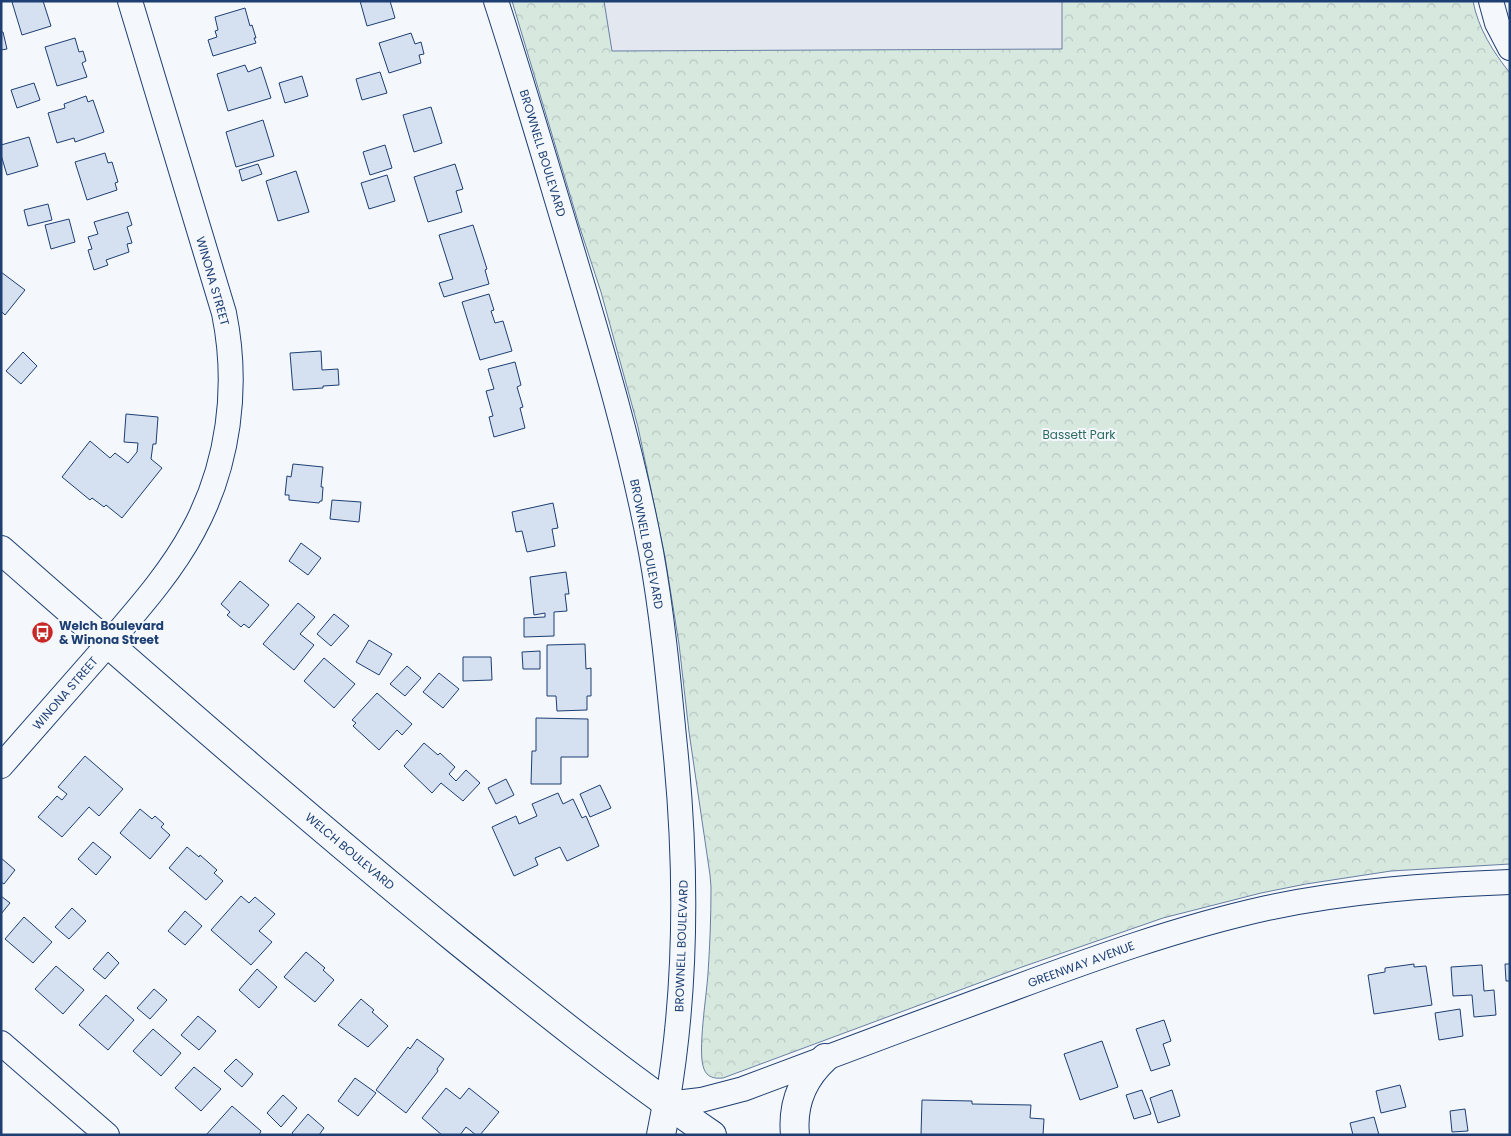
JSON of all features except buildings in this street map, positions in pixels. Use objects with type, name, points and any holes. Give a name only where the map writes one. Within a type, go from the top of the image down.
[{"type":"main road","name":"WELCH BOULEVARD","points":[[1,550],[389,884],[594,1050],[712,1135]]},
{"type":"main road","points":[[795,1135],[794,1116],[798,1096],[806,1079],[825,1058]]},
{"type":"main road","points":[[661,1135],[667,1104]]},
{"type":"street","name":"WINONA STREET","points":[[1,766],[160,582],[190,537],[201,514],[219,464],[228,424],[231,390],[230,353],[224,313],[130,1]]},
{"type":"street","name":"BROWNELL BOULEVARD","points":[[496,1],[616,400],[641,501],[658,597],[677,759],[683,869],[680,993],[675,1052],[667,1104]]},
{"type":"street","points":[[1491,1],[1497,23],[1510,48]]},
{"type":"street","name":"GREENWAY AVENUE","points":[[667,1104],[721,1095],[1111,952],[1195,926],[1269,908],[1372,892],[1439,884],[1510,882]]},
{"type":"street","points":[[1,1042],[107,1135]]},
{"type":"green space","name":"Bassett Park","points":[[512,1],[1473,1],[1475,11],[1487,39],[1510,73],[1510,864],[1391,871],[1306,884],[1261,893],[1163,918],[1022,967],[723,1078],[709,1076],[704,1069],[702,1050],[711,919],[710,875],[689,732],[679,644],[665,557],[638,427],[601,292]]},
{"type":"shaded area","points":[[604,1],[1062,1],[1062,49],[612,51]]},
{"type":"place","name":"Welch Boulevard & Winona Street","points":[[43,632]]}]
